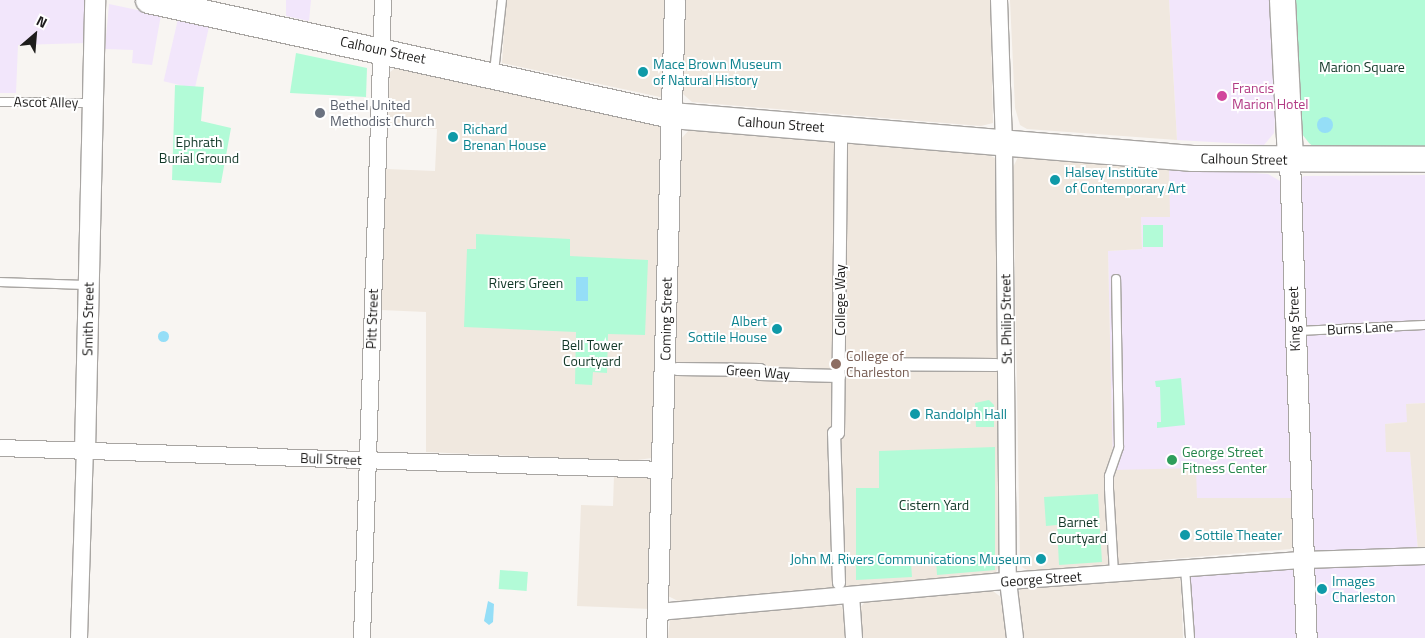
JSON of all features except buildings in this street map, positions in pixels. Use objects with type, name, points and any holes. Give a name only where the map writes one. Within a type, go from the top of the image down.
[{"type":"main road","name":"Calhoun Street","points":[[148,0],[381,49],[671,115],[1192,158],[1290,160],[1425,159]]},
{"type":"main road","name":"King Street","points":[[1282,0],[1290,160]]},
{"type":"street","name":"Smith Street","points":[[79,638],[90,285],[96,0]]},
{"type":"street","name":"Pitt Street","points":[[362,638],[384,0]]},
{"type":"street","name":"Coming Street","points":[[657,638],[671,115],[676,0]]},
{"type":"street","name":"St. Philip Street","points":[[999,0],[1004,142],[1008,581],[1015,638]]},
{"type":"street","name":"College Way","points":[[838,583],[834,433],[838,433],[841,128]]},
{"type":"street","name":"King Street","points":[[1290,160],[1294,332],[1307,638]]},
{"type":"street","name":"Green Way","points":[[677,369],[760,370],[760,374],[996,365]]},
{"type":"street","name":"Bull Street","points":[[0,448],[662,470]]},
{"type":"street","name":"George Street","points":[[658,612],[1114,573],[1304,560],[1425,556]]},
{"type":"street","points":[[851,595],[854,638]]},
{"type":"lane","points":[[494,75],[499,49],[502,0]]},
{"type":"lane","name":"Ascot Alley","points":[[0,102],[93,103]]},
{"type":"lane","points":[[1114,573],[1108,488],[1109,476],[1119,447],[1116,279]]},
{"type":"lane","points":[[0,282],[90,285]]},
{"type":"lane","name":"Burns Lane","points":[[1294,332],[1425,325]]},
{"type":"lane","points":[[1185,568],[1190,638]]},
{"type":"shaded area","points":[[0,0],[87,0],[87,43],[18,45],[16,93],[0,93]]},
{"type":"shaded area","points":[[286,0],[311,0],[309,21],[286,16]]},
{"type":"shaded area","points":[[506,0],[667,0],[664,95],[660,97],[502,63]]},
{"type":"shaded area","points":[[686,0],[990,0],[993,123],[981,126],[692,102],[683,94]]},
{"type":"shaded area","points":[[1010,0],[1169,0],[1177,140],[1027,129],[1020,125],[1015,108]]},
{"type":"shaded area","points":[[1169,0],[1270,0],[1275,118],[1274,133],[1264,145],[1177,140]]},
{"type":"shaded area","points":[[109,4],[161,15],[152,65],[132,63],[133,50],[105,49]]},
{"type":"shaded area","points":[[178,19],[209,26],[195,89],[164,81]]},
{"type":"shaded area","points":[[398,66],[661,126],[652,458],[630,461],[426,452],[426,312],[381,310],[386,169],[435,171],[437,129],[388,125],[390,72]]},
{"type":"shaded area","name":"College of Charleston","points":[[690,129],[983,152],[995,158],[998,164],[1000,564],[995,574],[678,601],[668,596],[680,140]]},
{"type":"shaded area","points":[[1019,155],[1169,167],[1170,217],[1141,217],[1142,249],[1108,251],[1113,470],[1196,468],[1197,498],[1292,498],[1294,542],[1291,549],[1030,571],[1023,568],[1020,561],[1013,167]]},
{"type":"shaded area","points":[[1169,167],[1268,174],[1282,182],[1292,498],[1197,498],[1113,471],[1108,251],[1142,249],[1141,217]]},
{"type":"shaded area","points":[[1425,175],[1425,322],[1302,327],[1297,182],[1304,176]]},
{"type":"shaded area","points":[[1425,328],[1425,403],[1406,404],[1408,422],[1385,424],[1410,451],[1418,551],[1310,554],[1302,339],[1308,334]]},
{"type":"shaded area","points":[[1425,403],[1425,550],[1418,551],[1410,452],[1386,452],[1385,424],[1407,422],[1406,404]]},
{"type":"shaded area","points":[[614,475],[654,477],[651,609],[577,606],[581,505],[613,506]]},
{"type":"shaded area","points":[[1425,560],[1425,638],[1314,638],[1313,568],[1316,566]]},
{"type":"shaded area","points":[[1296,563],[1300,638],[1192,638],[1188,577],[1191,573]]},
{"type":"shaded area","points":[[1178,576],[1181,582],[1183,638],[1024,638],[1018,594],[1021,588]]},
{"type":"shaded area","points":[[993,591],[1002,598],[1007,638],[861,638],[859,609],[865,602]]},
{"type":"shaded area","points":[[837,603],[844,609],[848,638],[668,638],[670,618]]},
{"type":"green space","name":"Marion Square","points":[[1296,0],[1425,0],[1425,147],[1316,149],[1309,143],[1302,134]]},
{"type":"green space","points":[[296,53],[367,68],[366,97],[290,93]]},
{"type":"green space","name":"Ephrath Burial Ground","points":[[175,85],[204,87],[201,121],[231,128],[221,183],[172,180]]},
{"type":"green space","points":[[1143,225],[1163,225],[1163,247],[1143,247]]},
{"type":"green space","name":"Rivers Green","points":[[476,234],[570,239],[570,256],[648,260],[645,335],[608,334],[607,373],[593,372],[592,385],[575,384],[576,332],[464,327],[467,249],[476,249]]},
{"type":"green space","points":[[1181,378],[1185,425],[1157,428],[1157,422],[1161,422],[1160,387],[1156,387],[1155,381]]},
{"type":"green space","points":[[989,400],[994,405],[994,427],[976,427],[975,403]]},
{"type":"green space","name":"Cistern Yard","points":[[995,447],[995,570],[937,575],[936,560],[911,562],[912,577],[856,580],[856,488],[879,488],[879,451]]},
{"type":"green space","name":"Barnet Courtyard","points":[[1098,494],[1102,562],[1059,565],[1057,525],[1046,526],[1044,497]]},
{"type":"green space","points":[[500,570],[528,572],[527,591],[499,589]]},
{"type":"water","points":[[1325,117],[1333,125],[1325,133],[1317,125]]},
{"type":"water","points":[[576,277],[588,277],[588,301],[576,301]]},
{"type":"water","points":[[163,330],[169,336],[163,342],[157,336]]},
{"type":"water","points":[[488,601],[494,604],[493,622],[489,625],[484,621]]},
{"type":"place","name":"Mace Brown Museum of Natural History","points":[[643,72]]},
{"type":"place","name":"Francis Marion Hotel","points":[[1222,96]]},
{"type":"place","name":"Bethel United Methodist Church","points":[[320,113]]},
{"type":"place","name":"Richard Brenan House","points":[[453,137]]},
{"type":"place","name":"Halsey Institute of Contemporary Art","points":[[1055,180]]},
{"type":"place","name":"Albert Sottile House","points":[[777,329]]},
{"type":"place","name":"College of Charleston","points":[[836,364]]},
{"type":"place","name":"Randolph Hall","points":[[915,414]]},
{"type":"place","name":"George Street Fitness Center","points":[[1172,460]]},
{"type":"place","name":"Sottile Theater","points":[[1185,535]]},
{"type":"place","name":"John M. Rivers Communications Museum","points":[[1041,559]]},
{"type":"place","name":"Images Charleston","points":[[1322,589]]},
{"type":"park label","name":"Bell Tower Courtyard","points":[[592,354]]}]
